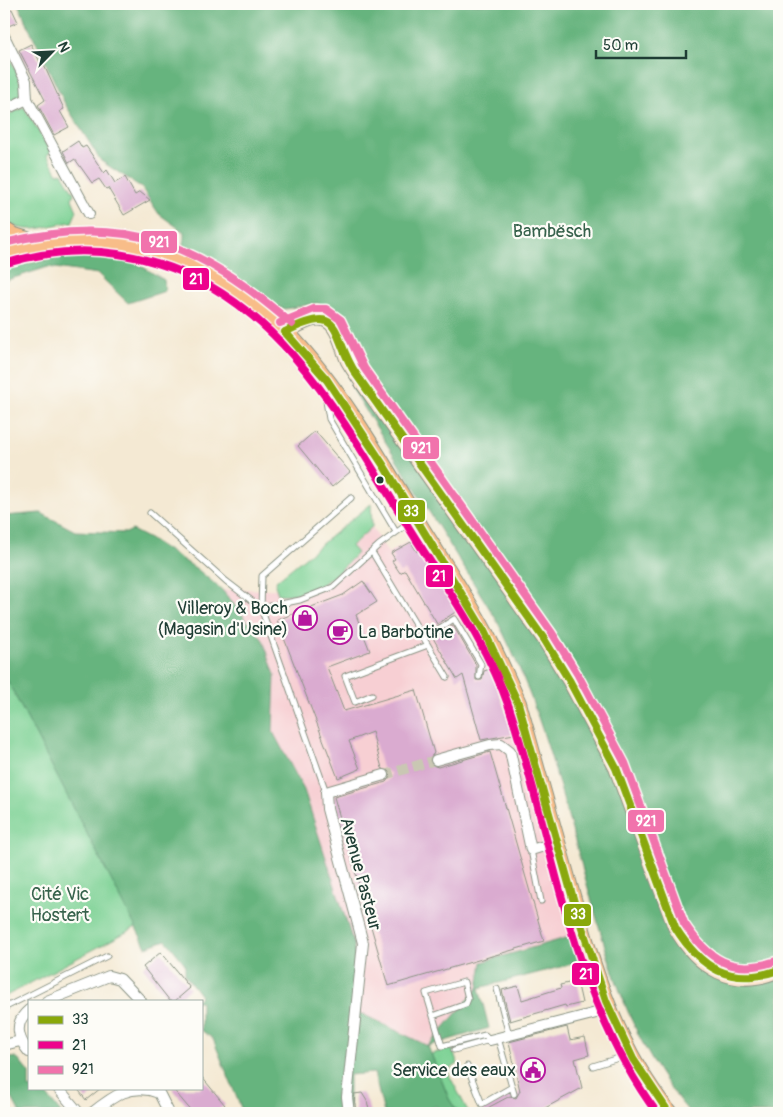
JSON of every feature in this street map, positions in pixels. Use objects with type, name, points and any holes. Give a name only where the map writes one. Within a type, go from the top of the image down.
[{"type":"main road","points":[[4,230],[37,244]]},
{"type":"main road","points":[[4,253],[37,244],[91,240],[143,247],[177,259],[216,278],[250,302],[285,332],[327,380],[416,518],[484,631],[505,673],[518,703],[590,959],[608,1010],[629,1054],[669,1113]]},
{"type":"main road","points":[[285,332],[316,318],[324,319],[331,323],[338,332],[348,360],[361,381],[544,639],[592,720],[616,768],[675,927],[686,947],[702,962],[724,974],[747,978],[769,975],[779,970]]},
{"type":"street","points":[[4,36],[26,82],[27,99],[90,214]]},
{"type":"street","points":[[4,110],[27,99]]},
{"type":"street","points":[[436,760],[490,745],[501,744],[510,751],[531,850],[557,842]]},
{"type":"street","points":[[326,792],[384,775]]},
{"type":"street","name":"Avenue Pasteur","points":[[326,792],[327,809],[363,943],[347,1097],[349,1113]]},
{"type":"street","points":[[49,1000],[109,976],[120,979],[140,1000]]},
{"type":"street","points":[[494,1039],[608,1010]]},
{"type":"street","points":[[28,1011],[23,1015],[18,1026],[20,1041],[28,1051]]},
{"type":"street","points":[[4,1045],[20,1041]]},
{"type":"street","points":[[60,1090],[78,1113]]},
{"type":"street","points":[[92,1113],[125,1090]]},
{"type":"street","points":[[151,1090],[159,1093],[169,1113]]},
{"type":"lane","points":[[327,380],[326,400],[330,419],[396,532]]},
{"type":"lane","points":[[326,792],[262,608],[262,576],[351,498]]},
{"type":"lane","points":[[150,513],[226,581],[262,608],[300,600],[324,592],[340,582],[372,552],[416,518]]},
{"type":"lane","points":[[372,552],[447,677]]},
{"type":"lane","points":[[424,638],[454,619],[481,664],[479,677]]},
{"type":"lane","points":[[372,695],[355,702],[345,676],[428,645]]},
{"type":"lane","points":[[531,850],[541,902]]},
{"type":"lane","points":[[4,1008],[107,956]]},
{"type":"lane","points":[[433,1016],[466,1004],[468,999],[464,982],[426,993],[442,1046],[485,1035],[494,1039],[514,1094]]},
{"type":"lane","points":[[497,989],[509,1035]]},
{"type":"lane","points":[[454,1050],[494,1039]]},
{"type":"lane","points":[[593,1066],[629,1054]]},
{"type":"lane","points":[[467,1066],[482,1104],[512,1087]]},
{"type":"shaded area","points":[[372,527],[388,553],[410,540],[417,551],[420,550],[490,669],[514,734],[573,936],[482,962],[478,988],[428,1046],[356,1011],[304,790],[273,732],[275,675],[263,640],[222,590],[276,589],[278,594],[287,595],[322,586],[336,575],[357,553],[351,546]]},
{"type":"green space","name":"Bambësch","points":[[18,4],[779,4],[779,1113],[690,1113],[670,1087],[638,1034],[615,978],[549,751],[526,684],[496,619],[352,388],[361,381],[362,365],[348,329],[340,316],[329,307],[317,303],[285,309],[276,306],[221,267],[184,248],[184,232],[159,214],[141,187],[101,161],[65,104]]},
{"type":"green space","points":[[4,46],[21,87],[18,97],[4,104]]},
{"type":"green space","points":[[24,107],[51,152],[47,155],[58,174],[62,173],[74,193],[72,199],[77,211],[72,222],[30,229],[13,226],[4,221],[4,117]]},
{"type":"green space","points":[[63,256],[93,256],[135,262],[164,280],[165,291],[128,303],[98,274],[48,267],[4,281],[4,269]]},
{"type":"green space","points":[[371,504],[372,527],[351,546],[357,553],[341,570],[322,584],[302,593],[278,594],[275,585],[277,580]]},
{"type":"green space","points":[[41,513],[75,531],[126,533],[132,530],[155,542],[197,569],[222,590],[263,640],[275,675],[273,732],[304,790],[354,945],[356,1011],[428,1046],[449,1099],[458,1113],[439,1113],[436,1106],[420,1113],[384,1113],[374,1073],[349,1075],[349,1113],[243,1113],[213,1039],[202,1031],[202,1000],[196,1000],[201,996],[185,975],[185,964],[166,940],[146,947],[4,674],[4,516]]},
{"type":"green space","name":"Cité Vic Hostert","points":[[4,674],[136,927],[4,997]]},
{"type":"green space","points":[[573,936],[580,962],[479,988],[489,1028],[428,1046],[478,988],[482,962]]},
{"type":"green space","points":[[452,1048],[458,1064],[447,1071],[469,1113],[458,1113],[449,1099],[431,1054]]},
{"type":"green space","points":[[16,1057],[28,1072],[28,1090],[43,1090],[61,1113],[20,1113],[4,1083],[4,1059]]},
{"type":"building","points":[[12,9],[18,22],[6,27],[4,13]]},
{"type":"building","points":[[31,44],[41,64],[43,63],[64,109],[60,111],[69,127],[54,135],[38,105],[45,100],[19,50]]},
{"type":"building","points":[[78,141],[82,148],[86,146],[104,173],[107,170],[115,183],[125,177],[135,195],[140,192],[150,200],[124,215],[108,188],[106,189],[99,179],[92,183],[75,159],[69,163],[63,151]]},
{"type":"building","points":[[315,431],[350,472],[332,487],[298,446]]},
{"type":"building","points":[[411,542],[417,552],[420,550],[457,611],[437,624],[405,570],[400,573],[392,561],[395,559],[391,553]]},
{"type":"building","points":[[363,581],[377,602],[356,615],[370,651],[327,667],[344,711],[416,690],[434,753],[429,759],[432,765],[438,767],[490,752],[544,941],[388,986],[334,797],[386,782],[390,777],[390,773],[382,768],[372,732],[349,741],[360,769],[338,778],[277,620],[343,595]]},
{"type":"building","points":[[453,625],[476,665],[476,680],[482,680],[484,671],[490,669],[514,734],[481,740],[463,675],[457,679],[433,638]]},
{"type":"building","points":[[161,952],[190,988],[176,1000],[169,1000],[143,967]]},
{"type":"building","points":[[577,981],[582,1003],[566,1007],[565,1005],[510,1021],[502,990],[518,986],[522,1000],[561,988],[560,985]]},
{"type":"building","name":"Service des eaux","points":[[567,1027],[570,1040],[585,1037],[589,1055],[575,1059],[582,1088],[536,1113],[478,1113],[510,1096],[516,1098],[520,1091],[509,1042]]},
{"type":"building","points":[[202,1077],[225,1105],[215,1113],[193,1113],[174,1090],[202,1090]]},
{"type":"building","points":[[78,1090],[98,1090],[86,1100]]},
{"type":"building","points":[[362,1093],[367,1101],[370,1113],[356,1113],[354,1094]]},
{"type":"tunnel","points":[[384,775],[436,760]]},
{"type":"transit line","name":"921","points":[[4,243],[48,235],[88,232],[125,234],[159,242],[192,255],[225,273],[258,296],[292,324]]},
{"type":"transit line","name":"21","points":[[7,263],[45,254],[82,251],[119,254],[157,263],[201,281],[240,306],[275,336],[306,371],[334,408],[360,448],[464,615],[500,683],[525,759],[567,917],[584,968],[603,1019],[627,1067],[657,1113]]},
{"type":"transit line","name":"921","points":[[280,323],[314,309],[326,309],[341,320],[364,368],[552,633],[578,675],[625,763],[684,923],[693,936],[712,955],[734,965],[746,967],[776,961]]},
{"type":"transit line","name":"33","points":[[285,332],[304,323],[318,320],[327,321],[333,327],[356,374],[544,639],[569,680],[616,768],[675,927],[685,942],[706,964],[718,971],[731,975],[762,975],[779,970]]},
{"type":"transit line","name":"33","points":[[285,332],[327,380],[384,466],[484,631],[518,703],[576,909],[606,1001],[633,1059],[669,1113]]},
{"type":"place","name":"Villeroy & Boch (Magasin d'Usine)","points":[[305,618]]},
{"type":"place","name":"La Barbotine","points":[[340,632]]},
{"type":"place","name":"Service des eaux","points":[[533,1070]]}]
